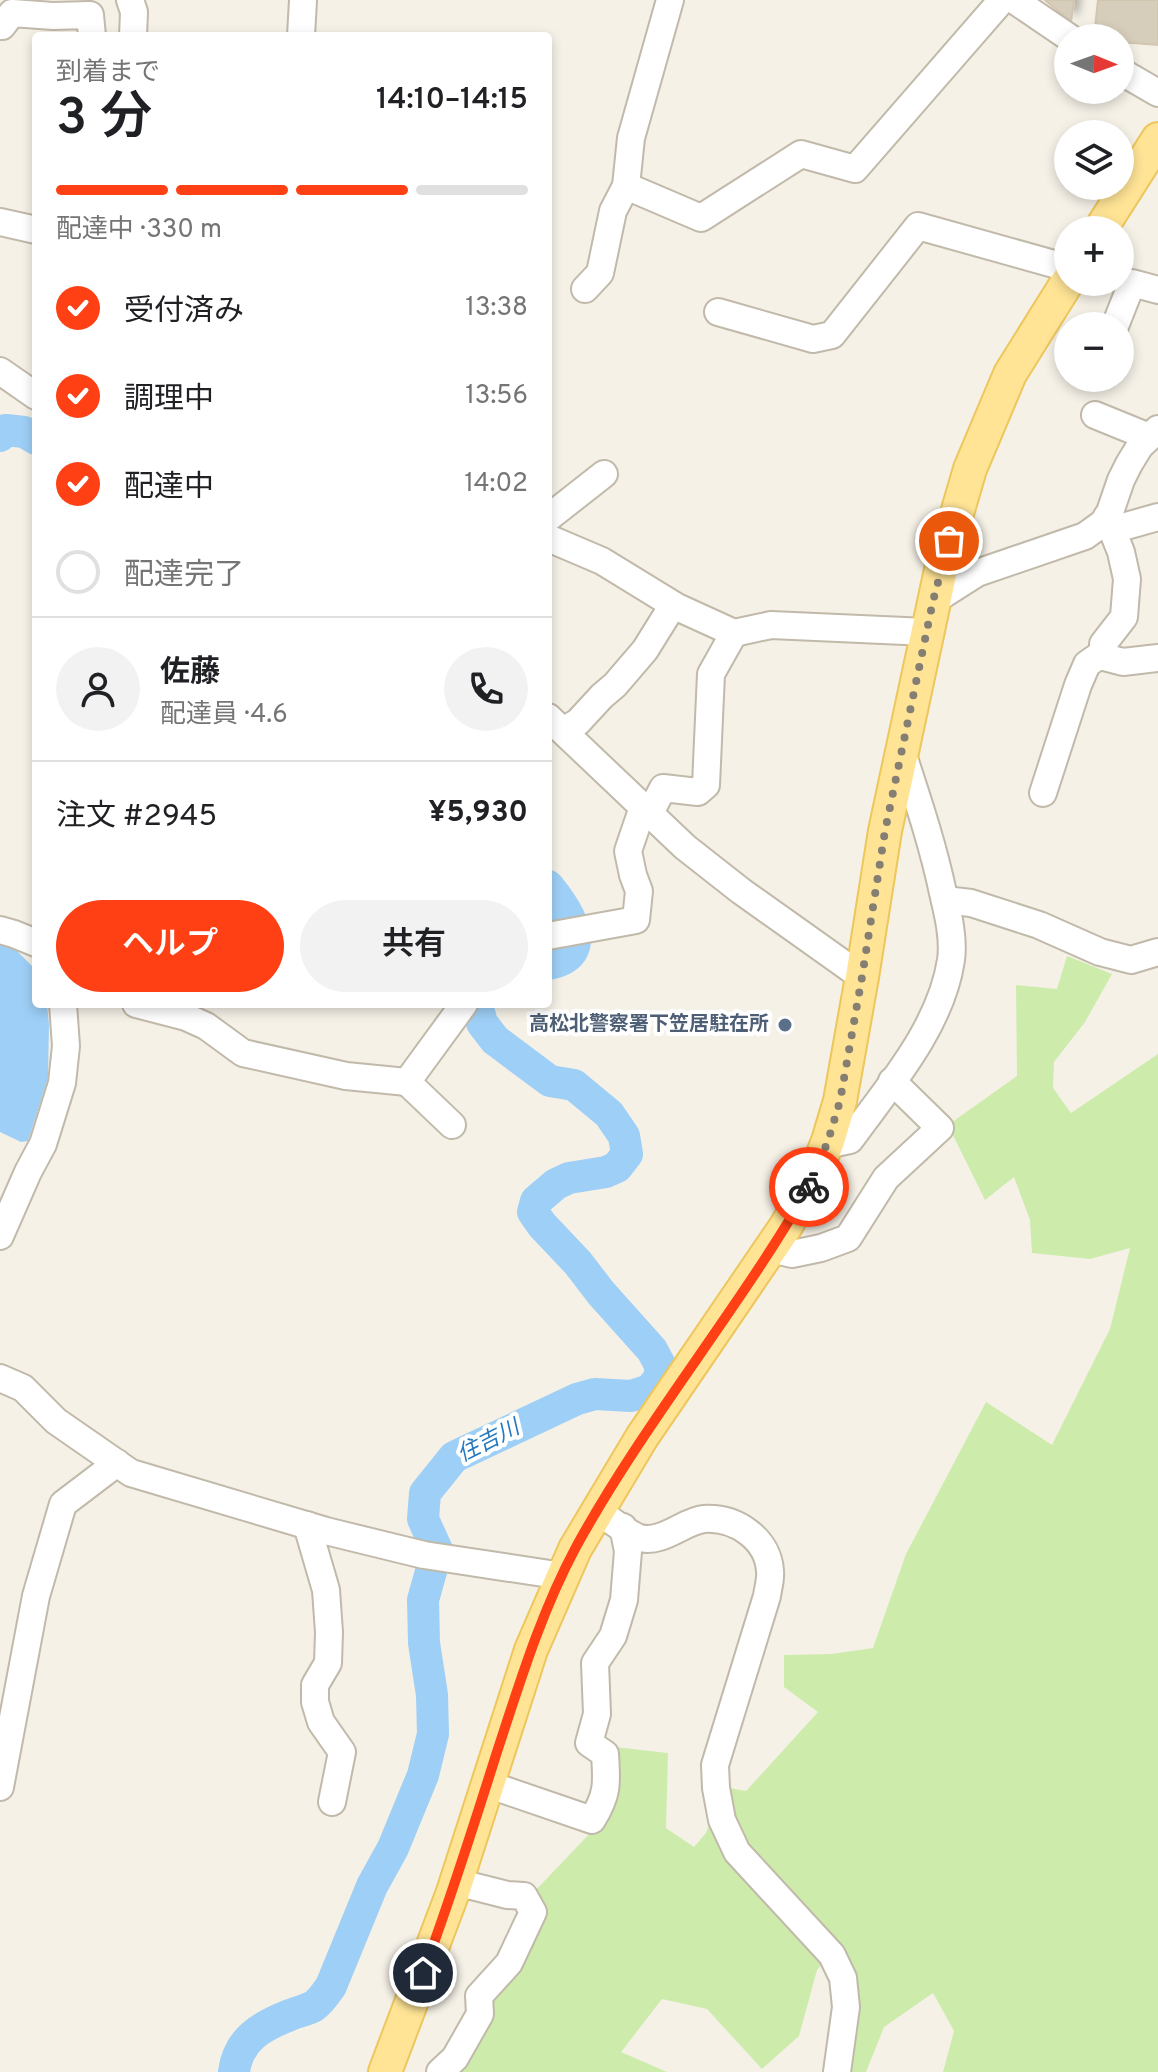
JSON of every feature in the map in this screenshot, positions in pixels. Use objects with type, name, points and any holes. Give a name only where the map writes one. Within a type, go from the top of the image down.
[{"type":"main road","points":[[1109,216],[1158,139]]},
{"type":"main road","points":[[385,2072],[456,1882],[531,1650],[575,1549],[610,1519],[642,1437],[786,1226],[812,1181],[826,1145],[840,1101],[885,831],[942,565],[970,469],[1010,374],[1059,296]]},
{"type":"street","points":[[130,0],[134,12],[133,32]]},
{"type":"street","points":[[301,32],[303,0]]},
{"type":"street","points":[[585,289],[600,273],[613,211],[626,186],[631,138],[670,0]]},
{"type":"street","points":[[626,186],[701,218],[801,154],[855,169],[1002,0]]},
{"type":"street","points":[[1014,0],[1054,27]]},
{"type":"street","points":[[0,26],[12,13],[90,15],[92,32]]},
{"type":"street","points":[[1134,79],[1158,93]]},
{"type":"street","points":[[0,222],[32,229]]},
{"type":"street","points":[[718,312],[813,339],[832,335],[918,226],[1054,264]]},
{"type":"street","points":[[1121,312],[1132,283],[1158,290]]},
{"type":"street","points":[[0,371],[32,393]]},
{"type":"street","points":[[1095,415],[1154,433]]},
{"type":"street","points":[[1154,433],[1140,446],[1129,464],[1109,524],[1121,552],[1127,579],[1124,617],[1103,644],[1103,653],[1104,657],[1123,662],[1158,658]]},
{"type":"street","points":[[552,515],[604,474]]},
{"type":"street","points":[[552,540],[602,561],[673,605],[734,633],[771,625],[930,617],[977,573],[1085,536],[1103,523],[1158,517]]},
{"type":"street","points":[[556,724],[578,722],[615,685],[645,650],[673,605]]},
{"type":"street","points":[[552,935],[636,920],[639,891],[628,851],[646,810],[663,788],[698,792],[706,785],[711,674],[734,633]]},
{"type":"street","points":[[1043,793],[1087,664],[1103,653]]},
{"type":"street","points":[[556,724],[685,847],[862,977]]},
{"type":"street","points":[[826,1145],[850,1140],[929,1026],[945,987],[952,956],[949,922],[936,860],[902,752]]},
{"type":"street","points":[[945,900],[971,903],[1039,925],[1100,952],[1131,960],[1158,952]]},
{"type":"street","points":[[0,930],[32,942]]},
{"type":"street","points":[[0,1236],[43,1144],[62,1083],[66,1046],[63,1008]]},
{"type":"street","points":[[151,1008],[206,1026],[243,1053],[346,1076],[407,1082],[452,1125]]},
{"type":"street","points":[[407,1082],[461,1008]]},
{"type":"street","points":[[771,1249],[792,1254],[848,1238],[886,1178],[940,1128],[892,1081]]},
{"type":"street","points":[[0,1378],[23,1388],[56,1421],[131,1473],[307,1525],[424,1555],[563,1576]]},
{"type":"street","points":[[0,1787],[36,1596],[63,1504],[117,1463]]},
{"type":"street","points":[[487,1784],[592,1820],[603,1803],[607,1786],[605,1754],[589,1743],[597,1714],[595,1663],[613,1636],[624,1600],[628,1551],[610,1519]]},
{"type":"street","points":[[610,1519],[640,1538],[653,1537],[703,1519],[727,1522],[750,1532],[764,1549],[770,1571],[767,1596],[715,1765],[716,1788],[722,1820],[737,1852],[832,1955],[843,1978],[846,2007],[837,2072]]},
{"type":"street","points":[[307,1525],[326,1590],[329,1632],[328,1663],[315,1685],[315,1702],[321,1722],[342,1752],[332,1802]]},
{"type":"street","points":[[440,2072],[455,2058],[480,2014],[479,1996],[509,1963],[533,1912],[524,1896],[507,1895],[456,1882]]},
{"type":"green space","points":[[1067,956],[1112,974],[1085,1022],[1054,1062],[1053,1088],[1071,1113],[1158,1054],[1158,2072],[943,2072],[954,2031],[933,1993],[884,2027],[866,2072],[845,2072],[835,1948],[817,1970],[799,2036],[762,2069],[707,2009],[662,1999],[621,2052],[667,2072],[449,2072],[533,1893],[594,1829],[615,1747],[668,1753],[666,1828],[694,1847],[706,1833],[724,1787],[746,1791],[818,1712],[784,1687],[784,1655],[831,1654],[873,1648],[906,1554],[986,1402],[1052,1445],[1110,1329],[1130,1248],[1090,1259],[1032,1253],[1030,1220],[1014,1177],[985,1200],[948,1125],[1017,1076],[1016,985],[1057,989]]},
{"type":"water","points":[[0,938],[4,938],[32,966],[32,1008],[47,1008],[48,1078],[28,1141],[21,1142],[0,1132]]},
{"type":"building","points":[[1045,0],[1074,0],[1071,22]]},
{"type":"building","points":[[1098,0],[1158,0],[1158,45],[1134,43],[1134,24],[1095,24]]},
{"type":"waterway","name":"住吉川","points":[[0,436],[6,430],[24,432],[32,437]]},
{"type":"waterway","name":"住吉川","points":[[552,892],[570,918],[575,941],[572,951],[552,963]]},
{"type":"waterway","name":"住吉川","points":[[234,2072],[240,2051],[253,2035],[270,2024],[314,2006],[331,1986],[423,1775],[433,1734],[423,1600],[437,1550],[423,1519],[425,1493],[454,1457],[577,1399],[595,1394],[631,1396],[650,1390],[660,1377],[660,1365],[652,1350],[533,1212],[536,1201],[556,1184],[617,1167],[627,1154],[624,1136],[609,1114],[574,1085],[550,1081],[495,1040],[482,1023],[478,1008]]},
{"type":"way so far","points":[[809,1187],[840,1101],[885,831],[933,601],[949,541]]},
{"type":"place","name":"高松北警察署下笠居駐在所","points":[[785,1025]]},
{"type":"route","points":[[423,1973],[453,1892],[531,1650],[575,1549],[642,1437],[786,1226],[809,1187]]}]
